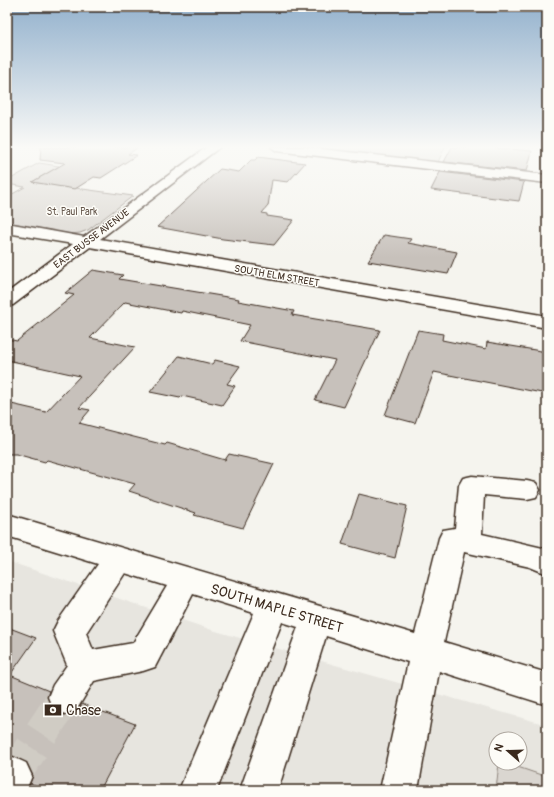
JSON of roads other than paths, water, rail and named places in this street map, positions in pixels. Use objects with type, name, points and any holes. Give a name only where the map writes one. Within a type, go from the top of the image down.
[{"type":"street","name":"EAST BUSSE AVENUE","points":[[7,301],[164,184]]},
{"type":"street","name":"SOUTH ELM STREET","points":[[7,228],[547,322]]},
{"type":"street","points":[[468,541],[472,485],[527,490]]},
{"type":"street","name":"SOUTH MAPLE STREET","points":[[7,525],[272,607],[547,689]]},
{"type":"street","points":[[399,790],[426,652],[453,538],[536,557],[547,562]]},
{"type":"street","points":[[84,667],[69,631],[118,559]]},
{"type":"street","points":[[64,697],[84,667],[143,656],[186,580]]},
{"type":"street","points":[[198,790],[272,607]]},
{"type":"street","points":[[259,790],[316,620]]},
{"type":"tunnel","points":[[13,776],[65,697]]},
{"type":"place","name":"Chase","points":[[53,710]]},
{"type":"park label","name":"St. Paul Park","points":[[72,211]]}]
